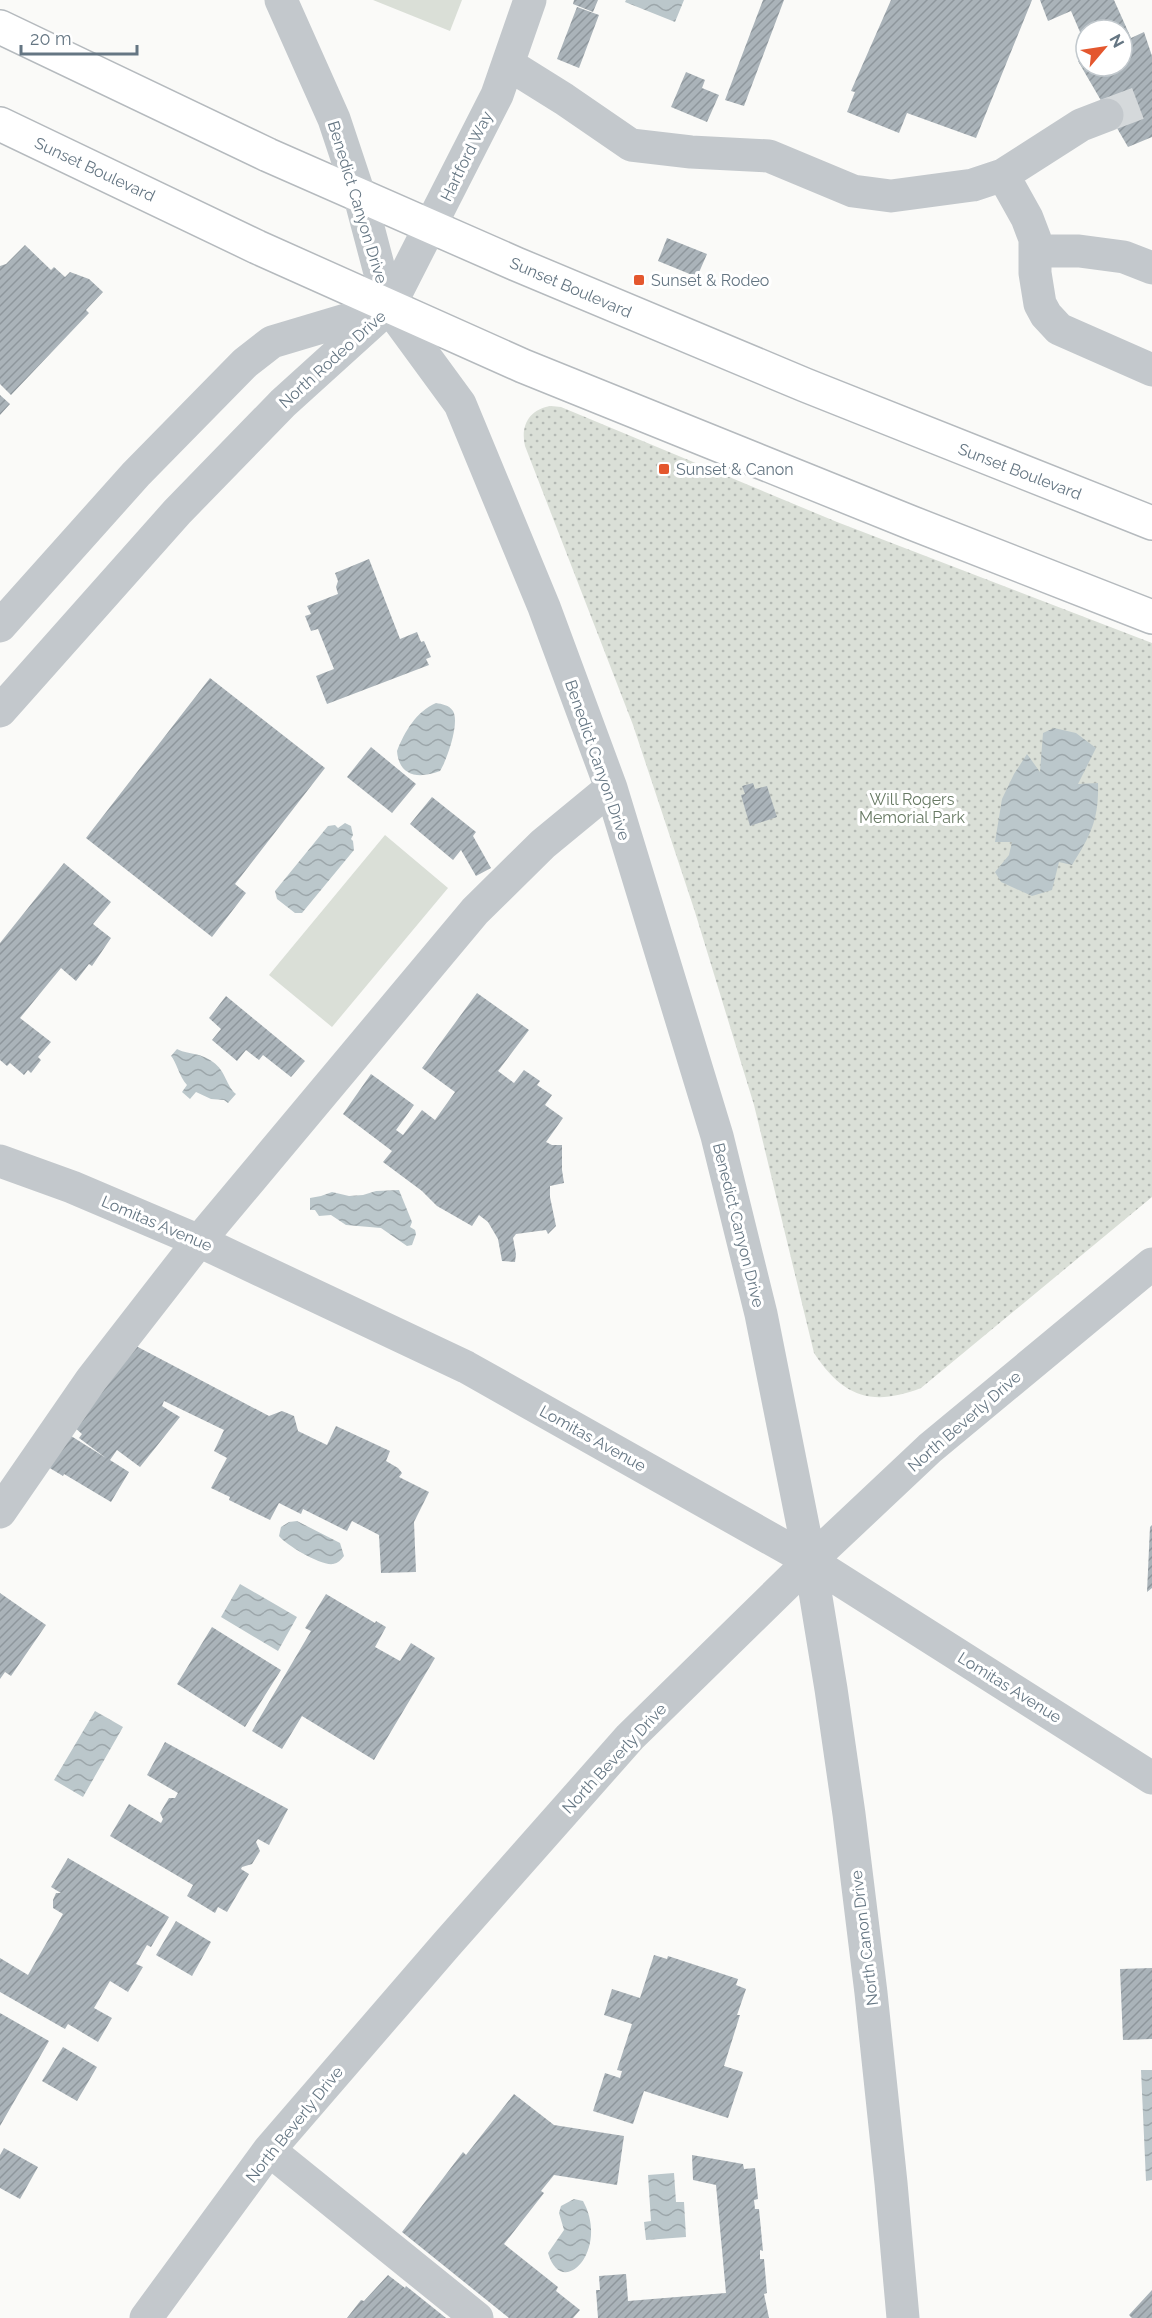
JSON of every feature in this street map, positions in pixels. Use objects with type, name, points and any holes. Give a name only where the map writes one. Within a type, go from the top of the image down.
[{"type":"main road","name":"Sunset Boulevard","points":[[0,27],[360,197],[794,381],[1152,523]]},
{"type":"main road","name":"Sunset Boulevard","points":[[0,124],[257,247],[523,366],[1152,617]]},
{"type":"street","name":"Benedict Canyon Drive","points":[[281,0],[334,118],[360,197],[389,307],[460,404],[544,607],[610,788],[717,1136],[757,1294],[810,1560]]},
{"type":"street","name":"Hartford Way","points":[[389,307],[432,227],[472,141],[497,94],[530,0]]},
{"type":"street","points":[[508,64],[631,145],[691,152],[769,156],[853,190],[891,196],[973,184],[1003,175],[1081,125],[1107,115]]},
{"type":"street","points":[[1003,175],[1027,218],[1035,239],[1035,273],[1040,304],[1046,315],[1059,329],[1152,370]]},
{"type":"street","points":[[1036,251],[1079,251],[1124,257],[1152,268]]},
{"type":"street","name":"North Rodeo Drive","points":[[0,626],[136,474],[245,363],[272,342],[389,307]]},
{"type":"street","name":"North Rodeo Drive","points":[[0,711],[177,512],[283,403],[389,307]]},
{"type":"street","points":[[0,1512],[91,1380],[199,1241],[475,911],[543,844],[610,788]]},
{"type":"street","name":"Lomitas Avenue","points":[[0,1161],[72,1187],[199,1241],[466,1367],[810,1560],[1152,1778]]},
{"type":"street","name":"North Beverly Drive","points":[[146,2318],[269,2150],[630,1737],[810,1560],[930,1448],[1152,1264]]},
{"type":"street","name":"North Canon Drive","points":[[810,1560],[849,1814],[888,2147],[903,2318]]},
{"type":"street","points":[[269,2150],[477,2318]]},
{"type":"green space","points":[[373,0],[462,0],[450,31]]},
{"type":"green space","name":"Will Rogers Memorial Park","points":[[551,406],[561,407],[837,522],[1152,643],[1152,1197],[921,1388],[888,1397],[860,1394],[836,1380],[814,1353],[754,1105],[695,912],[633,725],[525,446],[524,431],[528,419],[537,411]]},
{"type":"green space","points":[[385,835],[448,888],[332,1027],[269,975]]},
{"type":"water","points":[[626,0],[684,0],[675,22],[625,2]]},
{"type":"water","points":[[436,703],[449,707],[455,717],[454,732],[446,759],[440,771],[425,775],[411,774],[402,766],[397,751],[412,723],[423,711]]},
{"type":"water","points":[[1054,728],[1076,733],[1096,748],[1078,784],[1098,783],[1097,807],[1089,835],[1072,865],[1059,862],[1052,890],[1032,896],[1001,882],[995,872],[1009,855],[1012,842],[995,842],[1002,799],[1014,774],[1027,754],[1040,772],[1043,733]]},
{"type":"water","points":[[345,823],[351,826],[354,850],[302,913],[295,913],[277,899],[275,891],[328,826],[335,825],[338,828]]},
{"type":"water","points":[[177,1049],[203,1056],[217,1066],[236,1094],[228,1103],[196,1092],[190,1099],[182,1092],[187,1085],[171,1056]]},
{"type":"water","points":[[399,1190],[412,1222],[410,1227],[415,1230],[416,1234],[412,1245],[407,1246],[381,1228],[346,1225],[331,1215],[319,1216],[315,1210],[310,1210],[310,1198],[332,1192],[349,1196]]},
{"type":"water","points":[[297,1521],[340,1543],[344,1556],[341,1560],[333,1564],[320,1562],[304,1554],[279,1536],[281,1527],[289,1522]]},
{"type":"water","points":[[240,1584],[297,1617],[278,1651],[221,1617]]},
{"type":"water","points":[[95,1711],[123,1727],[83,1797],[54,1780]]},
{"type":"water","points":[[1141,2070],[1152,2070],[1152,2180],[1146,2181]]},
{"type":"water","points":[[674,2173],[676,2202],[684,2202],[686,2237],[646,2240],[644,2222],[651,2221],[648,2175]]},
{"type":"water","points":[[574,2199],[583,2201],[590,2219],[591,2237],[581,2263],[572,2271],[563,2272],[555,2267],[548,2253],[564,2230],[559,2213],[561,2206]]},
{"type":"building","points":[[574,0],[598,0],[593,12],[573,4]]},
{"type":"building","points":[[763,0],[784,0],[744,106],[725,100]]},
{"type":"building","points":[[891,0],[1032,0],[976,138],[907,113],[899,133],[847,112],[855,92],[851,91]]},
{"type":"building","points":[[1040,0],[1114,0],[1122,18],[1074,18],[1071,11],[1048,21]]},
{"type":"building","points":[[577,7],[599,15],[579,68],[557,59]]},
{"type":"building","points":[[1144,32],[1152,56],[1152,137],[1128,147],[1088,78],[1134,78],[1134,37]]},
{"type":"building","points":[[686,72],[705,80],[702,88],[719,95],[707,122],[671,107]]},
{"type":"building","points":[[667,238],[707,254],[697,277],[658,261]]},
{"type":"building","points":[[25,245],[51,270],[54,267],[65,277],[70,272],[89,279],[103,292],[86,310],[89,313],[11,395],[0,384],[0,266],[6,264]]},
{"type":"building","points":[[0,395],[10,404],[0,415]]},
{"type":"building","points":[[369,559],[400,639],[417,632],[431,657],[426,659],[429,665],[327,704],[316,676],[334,669],[318,629],[311,631],[305,616],[311,614],[307,606],[338,594],[336,587],[338,581],[335,573]]},
{"type":"building","points":[[210,678],[325,768],[235,884],[246,893],[212,937],[86,838]]},
{"type":"building","points":[[371,747],[416,784],[392,813],[347,777]]},
{"type":"building","points":[[753,783],[755,789],[767,786],[777,817],[750,826],[741,795],[745,794],[742,786]]},
{"type":"building","points":[[432,797],[476,832],[473,836],[491,868],[476,876],[461,850],[453,860],[410,824]]},
{"type":"building","points":[[64,863],[111,902],[93,924],[111,938],[92,966],[89,964],[76,981],[61,968],[20,1018],[51,1042],[38,1057],[41,1060],[31,1073],[28,1070],[24,1075],[10,1063],[7,1066],[0,1060],[0,943]]},
{"type":"building","points":[[477,993],[529,1030],[498,1071],[514,1083],[524,1070],[540,1081],[537,1085],[552,1095],[545,1105],[563,1118],[546,1142],[552,1145],[562,1145],[564,1183],[550,1186],[556,1226],[548,1234],[546,1230],[516,1234],[513,1238],[515,1262],[502,1261],[498,1239],[488,1222],[479,1215],[472,1226],[437,1206],[422,1191],[383,1162],[392,1151],[343,1114],[371,1074],[414,1105],[396,1130],[403,1135],[422,1110],[435,1120],[455,1092],[422,1068]]},
{"type":"building","points":[[226,996],[305,1061],[291,1077],[263,1055],[259,1060],[246,1050],[237,1061],[212,1040],[221,1029],[209,1018]]},
{"type":"building","points":[[136,1346],[269,1416],[282,1411],[294,1416],[298,1431],[327,1445],[336,1426],[390,1451],[386,1461],[398,1468],[402,1473],[399,1477],[429,1492],[414,1522],[416,1572],[381,1573],[379,1535],[352,1521],[347,1531],[303,1509],[301,1514],[279,1503],[270,1520],[229,1500],[230,1497],[211,1488],[227,1458],[214,1451],[224,1430],[164,1401],[162,1406],[180,1417],[140,1467],[117,1450],[110,1460],[129,1472],[111,1502],[48,1467],[68,1434],[106,1458],[79,1438],[82,1434],[74,1427]]},
{"type":"building","points":[[1152,1525],[1152,1588],[1147,1592],[1150,1527]]},
{"type":"building","points":[[0,1593],[46,1625],[11,1676],[5,1672],[0,1679]]},
{"type":"building","points":[[326,1594],[386,1627],[375,1647],[400,1661],[411,1643],[435,1658],[374,1760],[302,1716],[282,1749],[252,1731],[311,1631],[305,1628]]},
{"type":"building","points":[[212,1627],[281,1670],[245,1727],[177,1684]]},
{"type":"building","points":[[165,1742],[288,1809],[269,1845],[258,1839],[256,1842],[260,1851],[252,1864],[242,1867],[241,1869],[249,1874],[227,1912],[218,1907],[215,1913],[187,1896],[193,1885],[110,1836],[129,1804],[161,1823],[163,1819],[160,1813],[169,1798],[175,1798],[178,1793],[147,1775]]},
{"type":"building","points":[[68,1858],[169,1917],[151,1947],[147,1945],[136,1964],[143,1967],[128,1992],[110,1981],[94,2008],[112,2018],[98,2042],[68,2024],[65,2029],[0,1992],[0,1958],[28,1975],[63,1914],[53,1908],[56,1893],[61,1893],[51,1887]]},
{"type":"building","points":[[176,1921],[211,1942],[192,1976],[156,1955]]},
{"type":"building","points":[[654,1955],[667,1959],[668,1956],[738,1979],[736,1985],[746,1989],[724,2066],[743,2072],[728,2118],[644,2091],[633,2124],[593,2111],[605,2073],[620,2078],[622,2071],[617,2070],[632,2024],[604,2015],[612,1989],[640,1998]]},
{"type":"building","points":[[1152,1968],[1152,2039],[1123,2040],[1120,1969]]},
{"type":"building","points":[[0,2013],[49,2041],[0,2126]]},
{"type":"building","points":[[63,2047],[97,2067],[77,2101],[42,2081]]},
{"type":"building","points":[[514,2094],[554,2125],[624,2136],[617,2185],[554,2175],[541,2191],[544,2193],[504,2244],[558,2287],[556,2291],[580,2310],[573,2318],[509,2318],[402,2232],[463,2152],[466,2155]]},
{"type":"building","points":[[4,2148],[38,2167],[20,2199],[0,2188],[0,2155]]},
{"type":"building","points":[[692,2155],[743,2164],[744,2169],[755,2168],[758,2199],[754,2200],[755,2209],[759,2209],[763,2251],[760,2250],[760,2259],[764,2259],[767,2293],[764,2294],[769,2318],[598,2318],[596,2290],[600,2290],[599,2276],[626,2274],[628,2301],[726,2293],[716,2185],[693,2180]]},
{"type":"building","points":[[388,2275],[405,2288],[406,2286],[446,2318],[347,2318],[361,2300],[364,2301]]},
{"type":"building","points":[[1152,2290],[1152,2318],[1132,2318],[1129,2315]]},
{"type":"tunnel","points":[[1107,115],[1152,98]]},
{"type":"place","name":"Sunset & Rodeo","points":[[639,280]]},
{"type":"place","name":"Sunset & Canon","points":[[664,469]]}]
